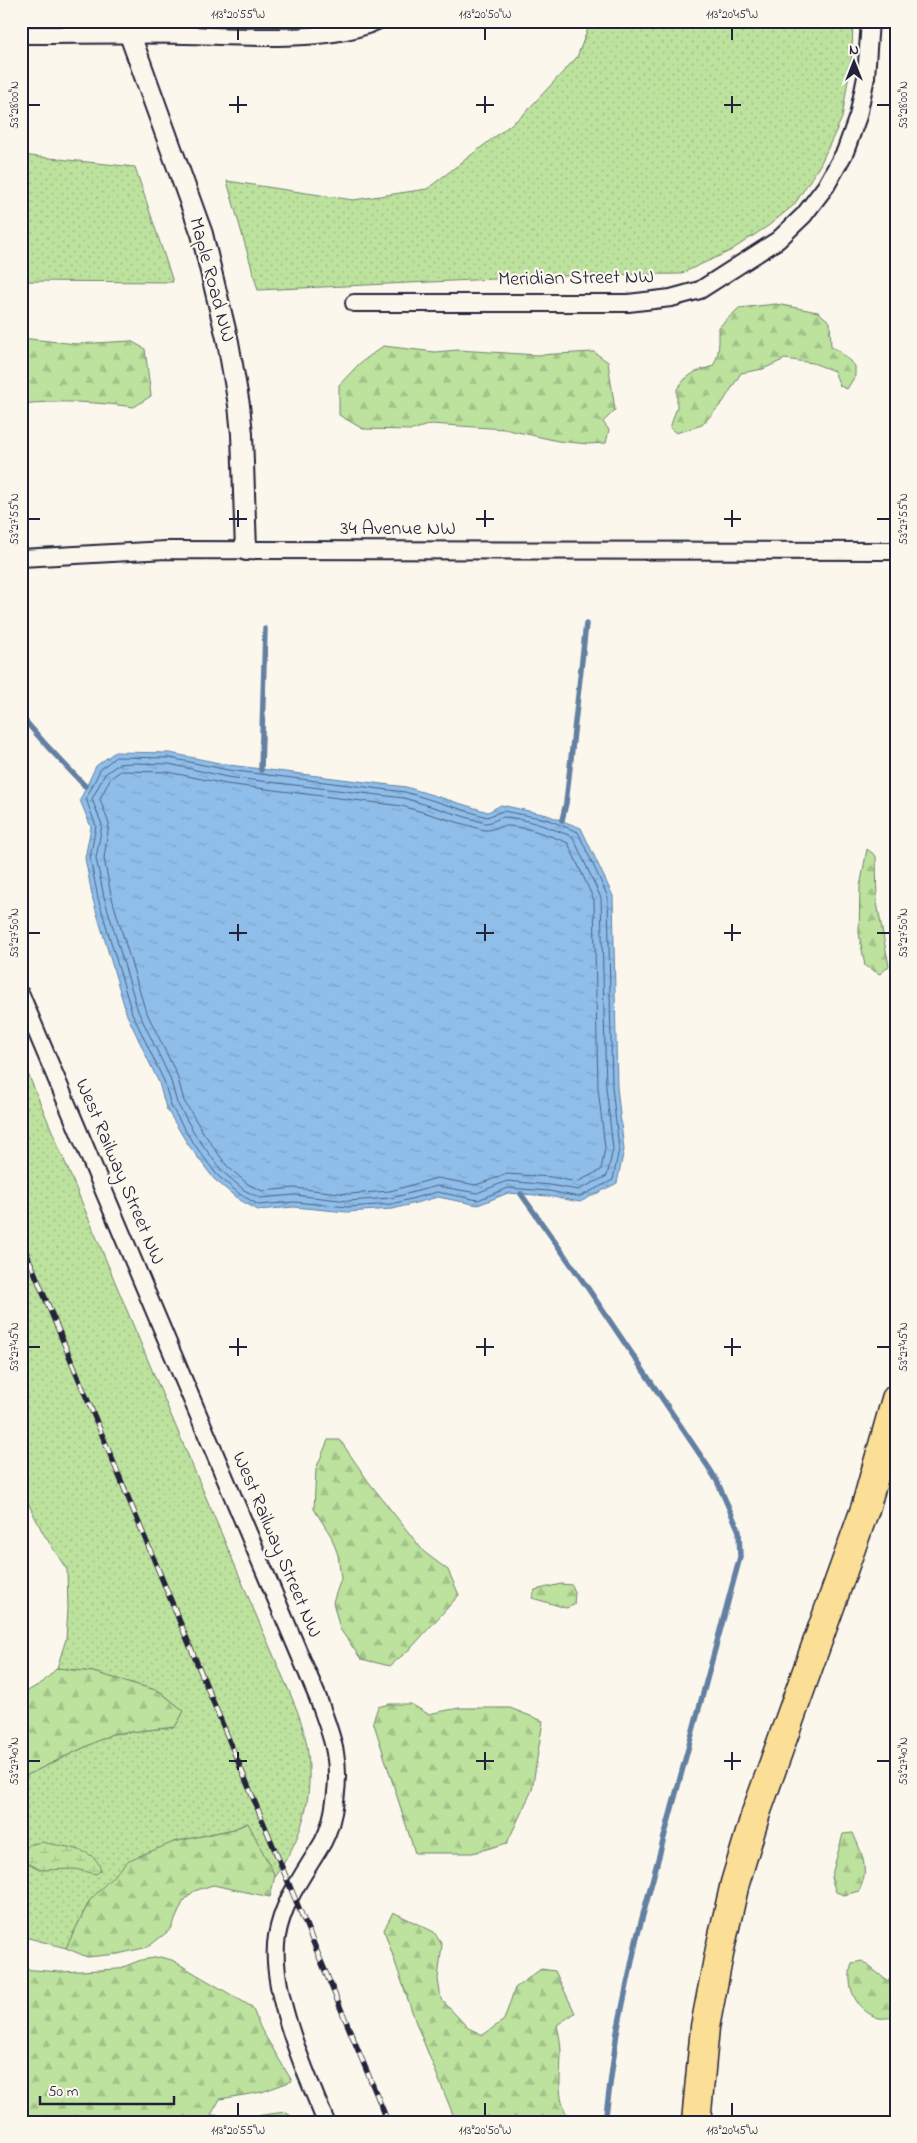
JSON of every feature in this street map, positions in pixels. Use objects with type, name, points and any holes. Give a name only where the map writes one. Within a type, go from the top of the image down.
[{"type":"highway","points":[[696,2122],[705,2028],[735,1884],[756,1813],[865,1509],[896,1399]]},
{"type":"street","points":[[21,35],[128,28],[275,36],[323,34],[364,28],[377,21]]},
{"type":"street","name":"Meridian Street NW","points":[[354,303],[628,303],[671,298],[700,290],[778,240],[804,215],[826,186],[845,152],[858,116],[866,77],[870,21]]},
{"type":"street","name":"Maple Road NW","points":[[128,28],[202,234],[228,342],[242,434],[246,550]]},
{"type":"street","name":"34 Avenue NW","points":[[21,558],[166,550],[896,551]]},
{"type":"street","name":"West Railway Street NW","points":[[21,995],[318,1698],[336,1753],[337,1771],[333,1812],[324,1840],[291,1891],[276,1937],[278,1980],[286,2013],[326,2122]]},
{"type":"green space","points":[[591,21],[853,21],[852,54],[842,118],[820,165],[794,205],[768,226],[730,251],[680,274],[581,275],[258,290],[227,181],[353,200],[427,189],[522,116],[577,57]]},
{"type":"green space","points":[[21,155],[135,167],[173,282],[21,281]]},
{"type":"green space","points":[[776,304],[818,312],[830,322],[831,347],[838,350],[855,366],[855,376],[847,389],[840,386],[834,371],[813,363],[785,359],[763,369],[741,373],[723,402],[702,425],[676,433],[670,428],[677,407],[677,389],[685,379],[695,372],[713,366],[718,352],[719,327],[739,308]]},
{"type":"green space","points":[[21,338],[76,344],[131,341],[145,349],[151,396],[134,407],[78,402],[21,404]]},
{"type":"green space","points":[[383,346],[435,352],[458,350],[537,355],[594,352],[608,362],[615,410],[603,422],[609,430],[606,443],[588,444],[558,441],[504,429],[431,424],[412,430],[363,429],[339,415],[339,385],[359,364]]},
{"type":"green space","points":[[867,849],[876,856],[877,903],[889,966],[880,974],[865,966],[859,933],[860,887]]},
{"type":"green space","points":[[21,1057],[169,1411],[294,1702],[305,1735],[309,1764],[308,1799],[300,1830],[285,1861],[275,1876],[247,1823],[234,1829],[174,1842],[90,1900],[66,1948],[21,1936],[21,1781],[27,1775],[112,1734],[175,1727],[184,1711],[159,1691],[93,1672],[57,1668],[66,1639],[68,1609],[67,1570],[43,1533],[21,1489]]},
{"type":"green space","points":[[328,1440],[340,1440],[368,1481],[424,1552],[448,1570],[459,1595],[412,1647],[390,1666],[361,1659],[340,1629],[333,1602],[341,1579],[338,1555],[331,1536],[314,1509],[316,1469]]},
{"type":"green space","points":[[561,1584],[572,1585],[575,1592],[574,1605],[566,1608],[532,1598],[535,1590]]},
{"type":"green space","points":[[57,1668],[93,1672],[159,1691],[184,1711],[175,1727],[112,1734],[27,1775],[21,1781],[21,1695],[43,1682]]},
{"type":"green space","points":[[389,1704],[411,1704],[428,1714],[459,1708],[510,1708],[543,1721],[532,1790],[507,1843],[473,1853],[415,1853],[373,1721],[378,1707]]},
{"type":"green space","points":[[248,1823],[275,1876],[270,1897],[213,1885],[194,1891],[183,1902],[171,1929],[148,1947],[118,1954],[87,1957],[66,1948],[90,1900],[129,1860],[174,1842],[234,1829]]},
{"type":"green space","points":[[853,1833],[864,1862],[864,1876],[859,1891],[844,1895],[836,1892],[831,1878],[843,1834]]},
{"type":"green space","points":[[41,1842],[85,1852],[98,1862],[101,1870],[96,1874],[75,1869],[41,1870],[26,1862],[24,1853],[28,1845]]},
{"type":"green space","points":[[393,1912],[434,1932],[442,1945],[438,1979],[441,1999],[468,2028],[483,2035],[504,2020],[515,1988],[541,1969],[555,1971],[575,2013],[557,2025],[561,2049],[561,2097],[563,2106],[572,2122],[456,2122],[416,2023],[384,1930]]},
{"type":"green space","points":[[160,1957],[172,1960],[252,2007],[261,2029],[292,2081],[262,2092],[220,2099],[211,2115],[249,2117],[285,2112],[294,2118],[295,2122],[21,2122],[21,1969],[61,1972],[118,1969],[141,1960]]},
{"type":"green space","points":[[862,1961],[888,1981],[892,1975],[896,1975],[896,2017],[879,2018],[864,2010],[858,2003],[851,1988],[850,1971],[852,1963]]},
{"type":"water","points":[[115,752],[170,753],[229,765],[406,787],[488,812],[501,805],[547,815],[581,828],[613,896],[617,1087],[624,1150],[617,1183],[580,1202],[548,1196],[508,1193],[478,1205],[438,1197],[393,1209],[347,1212],[294,1207],[258,1210],[238,1199],[214,1179],[187,1143],[166,1108],[159,1083],[127,1015],[93,900],[85,858],[91,827],[80,800],[96,766]]},
{"type":"waterway","points":[[562,820],[566,803],[586,624]]},
{"type":"waterway","points":[[261,770],[265,629]]},
{"type":"waterway","points":[[21,716],[85,786]]},
{"type":"waterway","points":[[521,1194],[587,1287],[709,1468],[717,1481],[739,1531],[740,1557],[637,1937],[617,2032],[605,2122]]},
{"type":"railway","points":[[21,1240],[388,2122]]}]
